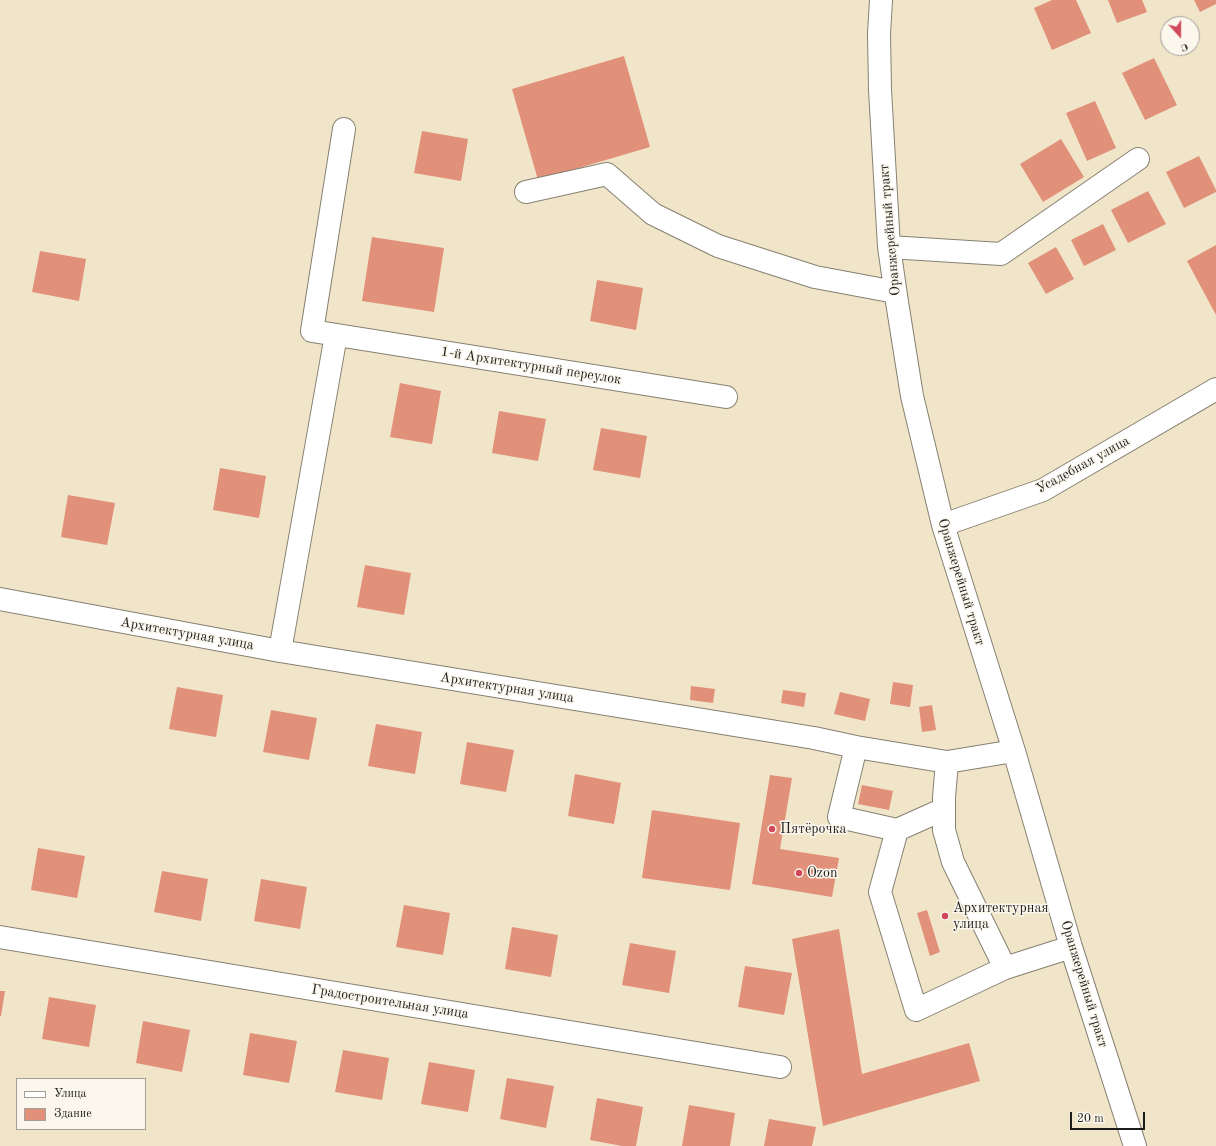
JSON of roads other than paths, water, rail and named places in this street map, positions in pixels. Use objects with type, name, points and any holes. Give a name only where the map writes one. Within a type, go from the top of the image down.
[{"type":"street","name":"Оранжерейный тракт","points":[[881,0],[879,34],[880,90],[889,247],[912,396],[943,525],[1014,751],[1071,947],[1135,1146]]},
{"type":"street","name":"1-й Архитектурный переулок","points":[[344,129],[312,330],[726,397]]},
{"type":"street","points":[[889,247],[1001,254],[1138,159]]},
{"type":"street","points":[[526,192],[608,174],[653,214],[718,246],[815,277],[895,292]]},
{"type":"street","points":[[280,651],[336,335]]},
{"type":"street","name":"Усадебная улица","points":[[943,525],[1043,490],[1216,389]]},
{"type":"street","name":"Архитектурная улица","points":[[0,599],[280,651],[814,738],[856,747],[947,762],[1014,751]]},
{"type":"street","points":[[856,747],[839,817],[897,830],[944,809]]},
{"type":"street","points":[[947,762],[944,797],[944,830],[953,862],[1005,968]]},
{"type":"street","points":[[897,830],[880,892],[916,1010],[1005,968],[1071,947]]},
{"type":"street","name":"Градостроительная улица","points":[[0,937],[780,1067]]},
{"type":"place","name":"Пятёрочка","points":[[772,829]]},
{"type":"place","name":"Ozon","points":[[799,873]]},
{"type":"place","name":"Архитектурная улица","points":[[945,916]]}]
